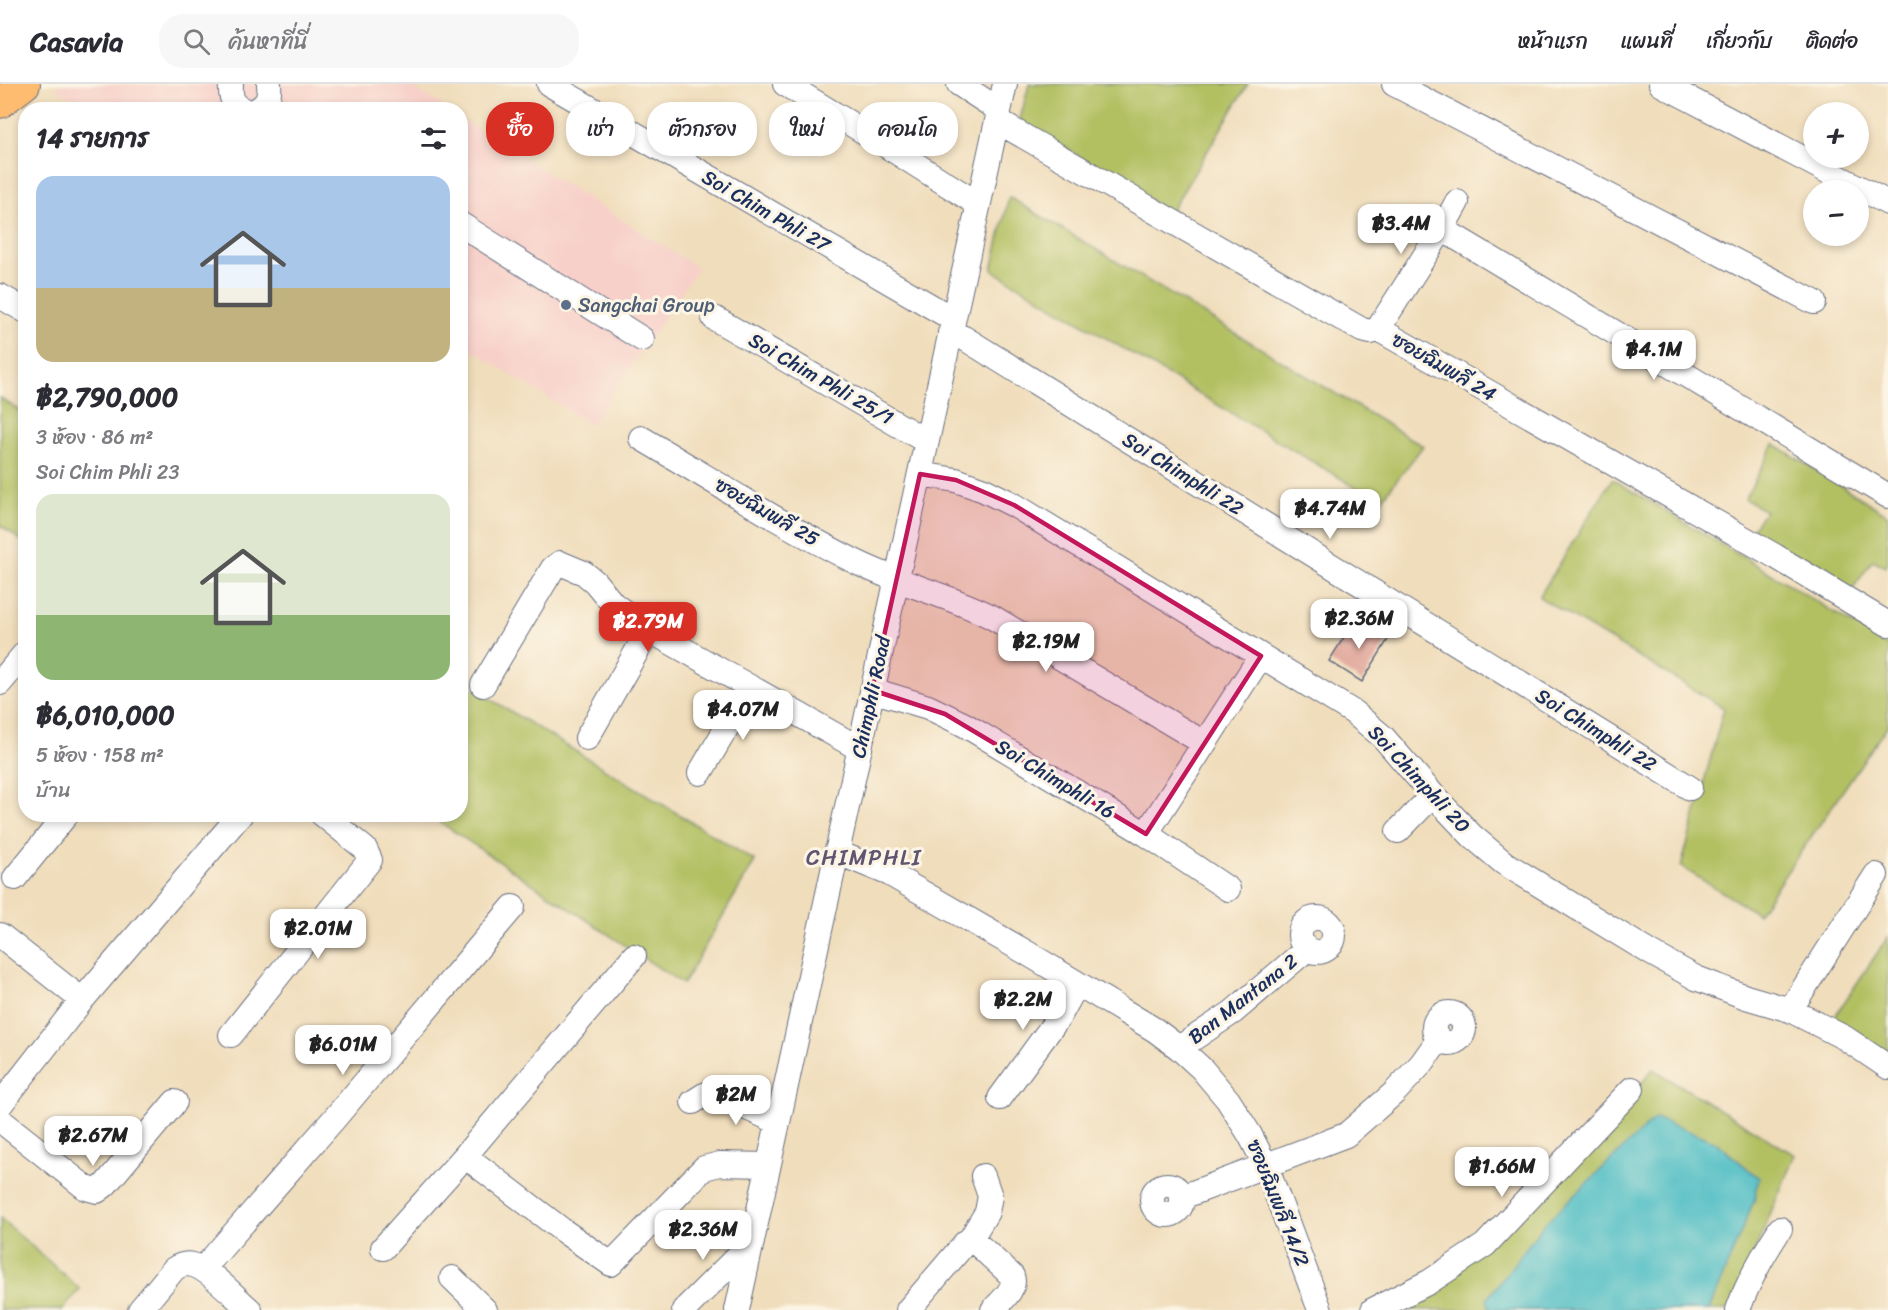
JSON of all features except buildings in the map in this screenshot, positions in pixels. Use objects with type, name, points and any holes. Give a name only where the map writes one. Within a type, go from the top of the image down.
[{"type":"main road","points":[[0,103],[25,84]]},
{"type":"street","points":[[231,84],[230,94],[234,102]]},
{"type":"street","name":"Soi Chim Phli 27","points":[[549,84],[952,326]]},
{"type":"street","points":[[785,84],[978,204]]},
{"type":"street","name":"ซอยฉิมพลี 24","points":[[959,84],[998,115],[1362,330],[1371,332],[1378,329],[1775,556],[1888,624]]},
{"type":"street","name":"Chimphli Road","points":[[737,1310],[1005,84]]},
{"type":"street","points":[[1394,84],[1814,302]]},
{"type":"street","points":[[1660,84],[1803,153]]},
{"type":"street","points":[[1832,168],[1888,203]]},
{"type":"street","points":[[1378,329],[1458,202]]},
{"type":"street","points":[[468,229],[642,339]]},
{"type":"street","points":[[1442,229],[1888,496]]},
{"type":"street","points":[[0,296],[18,306]]},
{"type":"street","name":"Soi Chim Phli 25/1","points":[[714,318],[926,441]]},
{"type":"street","name":"Soi Chimphli 22","points":[[952,326],[964,338],[1690,788]]},
{"type":"street","name":"ซอยฉิมพลี 25","points":[[641,438],[752,506],[857,562],[896,580],[970,605],[992,616],[1204,743]]},
{"type":"street","name":"Soi Chimphli 20","points":[[920,474],[956,480],[984,490],[1014,505],[1353,712],[1383,736],[1433,795],[1472,836],[1504,863],[1696,978],[1746,997],[1790,1010],[1845,1038],[1888,1067]]},
{"type":"street","points":[[483,685],[553,568],[560,563],[584,573],[595,582],[613,604],[650,630],[860,749]]},
{"type":"street","points":[[587,738],[650,630]]},
{"type":"street","points":[[1146,834],[1261,656]]},
{"type":"street","points":[[0,683],[18,662]]},
{"type":"street","points":[[700,773],[750,688]]},
{"type":"street","name":"Soi Chimphli 16","points":[[872,690],[945,714],[1146,834],[1228,888]]},
{"type":"street","points":[[1398,831],[1433,795]]},
{"type":"street","points":[[15,878],[60,822]]},
{"type":"street","points":[[0,1105],[82,1000],[235,822]]},
{"type":"street","points":[[231,1035],[370,860],[365,849],[332,822]]},
{"type":"street","name":"ซอยฉิมพลี 14/2","points":[[836,852],[890,874],[1155,1030],[1202,1069],[1228,1100],[1266,1166],[1320,1310]]},
{"type":"street","points":[[1790,1010],[1876,874]]},
{"type":"street","points":[[203,1269],[334,1119],[513,907]]},
{"type":"street","points":[[0,935],[82,1000]]},
{"type":"street","name":"Ban Mantana 2","points":[[1179,1048],[1233,1012],[1307,949]]},
{"type":"street","points":[[384,1248],[634,956]]},
{"type":"street","points":[[1000,1098],[1059,1017],[1077,984]]},
{"type":"street","points":[[1182,1197],[1346,1135],[1394,1093],[1422,1063],[1439,1039]]},
{"type":"street","points":[[1373,1310],[1429,1282],[1485,1245],[1632,1089]]},
{"type":"street","points":[[693,1102],[704,1095],[714,1093],[778,1122]]},
{"type":"street","points":[[0,1120],[86,1188],[97,1191],[105,1185],[175,1102]]},
{"type":"street","points":[[465,1156],[562,1230],[611,1264],[704,1168],[720,1164],[768,1165]]},
{"type":"street","points":[[908,1310],[970,1240],[987,1212],[990,1196],[983,1176]]},
{"type":"street","points":[[1738,1310],[1744,1292],[1780,1229]]},
{"type":"street","points":[[970,1240],[974,1241],[1012,1276],[1014,1281],[993,1310]]},
{"type":"street","points":[[684,1310],[752,1242]]},
{"type":"street","points":[[140,1310],[174,1269],[182,1264],[191,1264],[203,1269],[250,1310]]},
{"type":"street","points":[[452,1278],[484,1310]]},
{"type":"highlighted area","points":[[920,474],[956,480],[1014,505],[1261,656],[1146,834],[945,714],[872,690]]},
{"type":"shaded area","points":[[63,84],[408,84],[437,102],[77,102],[56,89]]},
{"type":"shaded area","name":"Sangchai Group","points":[[468,123],[486,134],[486,156],[520,156],[698,268],[591,425],[468,347]]},
{"type":"green space","points":[[1029,84],[1248,84],[1170,213],[1020,120]]},
{"type":"green space","points":[[1009,197],[1423,446],[1380,502],[992,270]]},
{"type":"green space","points":[[0,398],[18,410],[18,538],[0,525]]},
{"type":"green space","points":[[1774,444],[1888,515],[1888,562],[1886,567],[1873,560],[1851,591],[1750,533],[1765,511],[1745,499]]},
{"type":"green space","points":[[1612,479],[1888,646],[1888,725],[1758,914],[1681,867],[1724,708],[1539,597]]},
{"type":"green space","points":[[468,685],[755,861],[683,984],[440,822],[468,822]]},
{"type":"green space","points":[[1888,937],[1888,1054],[1833,1019]]},
{"type":"green space","points":[[1653,1069],[1795,1155],[1732,1310],[1380,1310],[1543,1201]]},
{"type":"green space","points":[[0,1218],[80,1289],[62,1310],[0,1310]]},
{"type":"water","points":[[1655,1118],[1714,1141],[1759,1178],[1755,1198],[1709,1310],[1490,1310],[1487,1299],[1545,1223]]},
{"type":"place","name":"Sangchai Group","points":[[566,305]]},
{"type":"district","name":"CHIMPHLI","points":[[864,857]]}]
